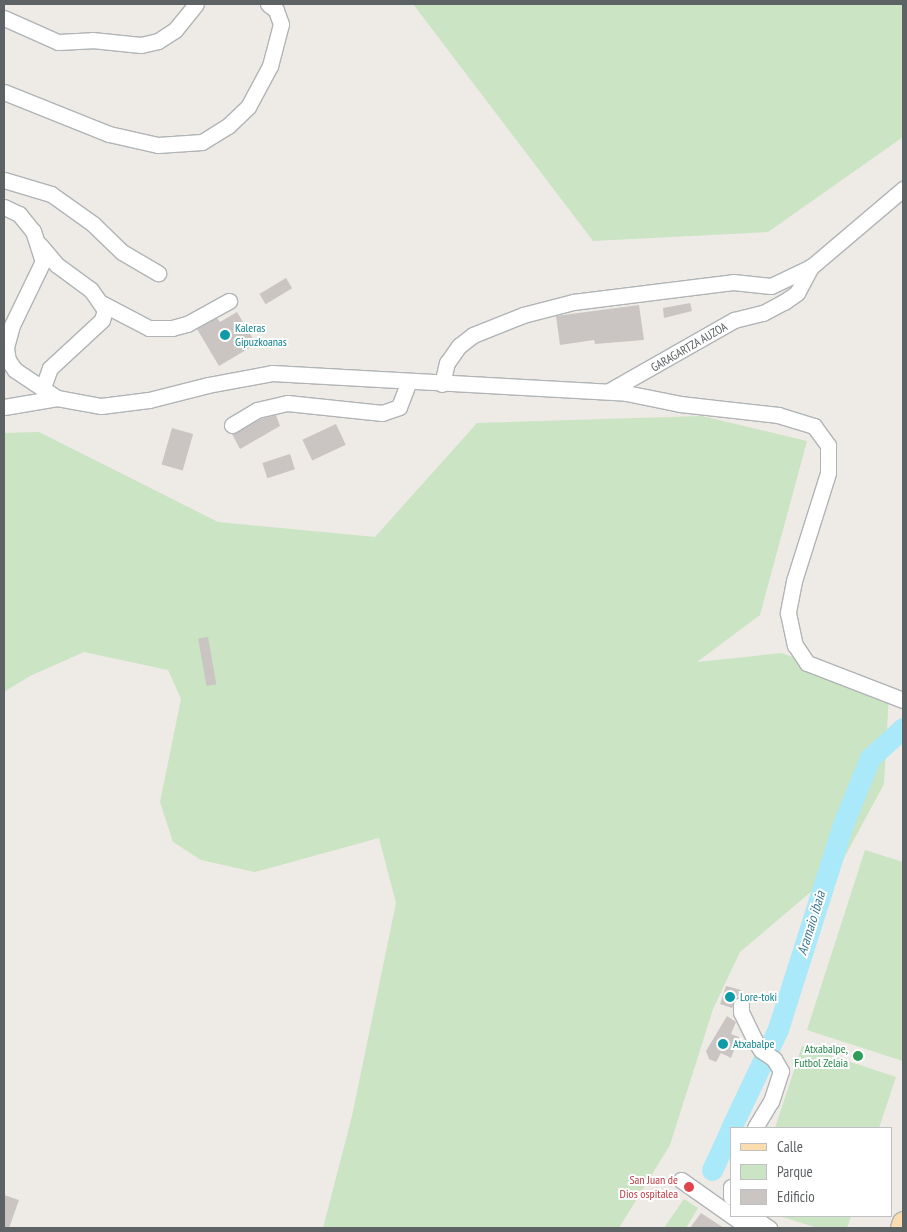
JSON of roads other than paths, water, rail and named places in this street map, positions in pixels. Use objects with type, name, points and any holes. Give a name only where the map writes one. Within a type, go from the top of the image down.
[{"type":"main road","points":[[901,1228],[903,1222]]},
{"type":"street","points":[[4,18],[58,42],[92,40],[140,45],[158,41],[175,30],[196,4]]},
{"type":"street","points":[[4,92],[109,134],[158,144],[202,142],[228,126],[248,107],[270,66],[281,24],[276,10],[268,4]]},
{"type":"street","points":[[4,180],[51,194],[93,224],[122,252],[158,273]]},
{"type":"street","name":"GARAGARTZA AUZOA","points":[[608,392],[734,320],[763,313],[784,302],[796,293],[811,268],[903,189]]},
{"type":"street","points":[[4,207],[19,214],[40,245],[57,265],[91,290],[103,304],[150,328],[172,328],[187,324],[229,301]]},
{"type":"street","points":[[40,245],[43,262],[12,325],[6,348],[15,370],[58,398]]},
{"type":"street","points":[[442,384],[447,363],[459,346],[473,335],[523,315],[573,302],[733,282],[771,286],[811,268]]},
{"type":"street","points":[[43,387],[50,368],[102,320],[103,304]]},
{"type":"street","points":[[4,407],[58,398],[101,406],[149,400],[272,373],[408,383],[608,392],[778,415],[814,426],[828,445],[828,473],[791,597],[788,613],[794,645],[807,663],[903,700]]},
{"type":"street","points":[[232,425],[256,410],[287,403],[382,413],[399,407],[408,383]]},
{"type":"street","points":[[741,1005],[745,1021],[761,1050],[774,1058],[781,1071],[778,1084],[755,1127]]},
{"type":"street","points":[[681,1180],[730,1215]]},
{"type":"street","points":[[733,1217],[749,1228]]},
{"type":"street","points":[[752,1217],[769,1228]]},
{"type":"waterway","name":"Aramaio ibaia","points":[[731,1127],[778,1029],[843,824],[870,758],[903,728]]},
{"type":"waterway","name":"Aramaio ibaia","points":[[712,1170],[730,1131]]},
{"type":"place","name":"Kaleras Gipuzkoanas","points":[[225,335]]},
{"type":"place","name":"Lore-toki","points":[[730,997]]},
{"type":"place","name":"Atxabalpe","points":[[723,1044]]},
{"type":"place","name":"Atxabalpe, Futbol Zelaia","points":[[858,1056]]},
{"type":"place","name":"San Juan de Dios ospitalea","points":[[689,1187]]}]
